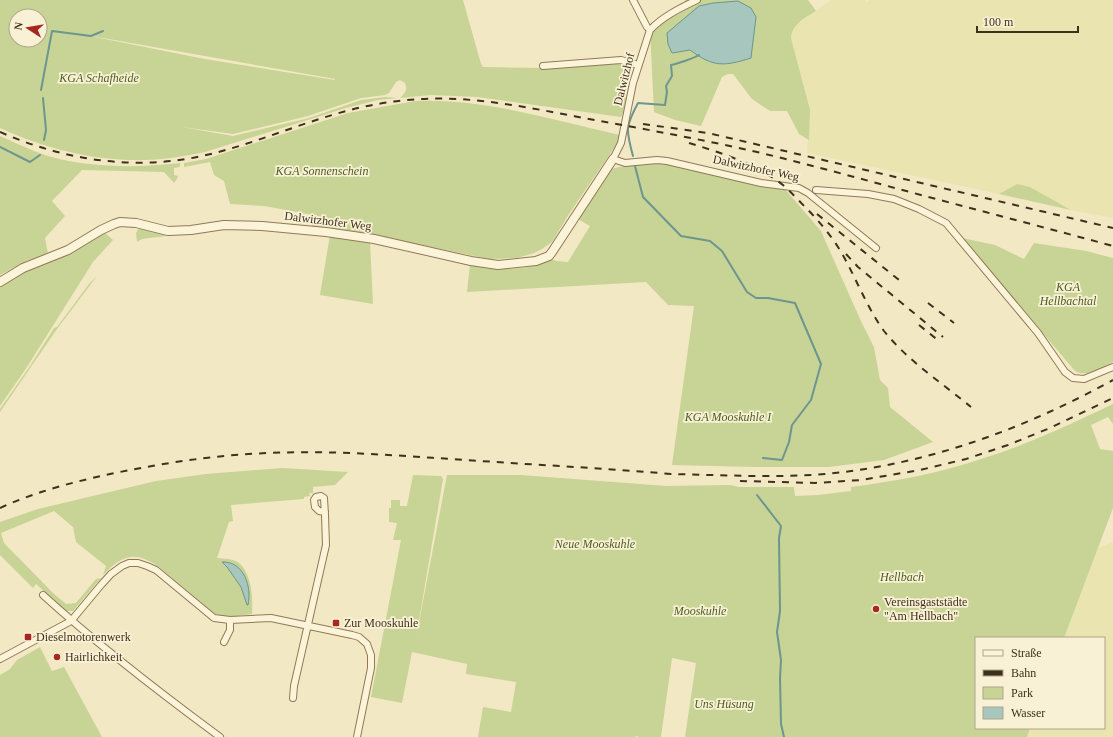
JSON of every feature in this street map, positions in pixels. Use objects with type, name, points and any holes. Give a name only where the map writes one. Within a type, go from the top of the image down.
[{"type":"street","points":[[633,0],[650,30]]},
{"type":"street","name":"Dalwitzhof","points":[[624,134],[633,83],[650,30],[666,16],[697,0]]},
{"type":"street","points":[[543,66],[621,60],[638,65]]},
{"type":"street","name":"Dalwitzhofer Weg","points":[[0,282],[23,268],[68,250],[101,230],[120,222],[132,222],[168,231],[191,230],[224,225],[262,226],[308,230],[374,239],[484,264],[513,264],[536,261],[549,256],[552,252],[613,159],[620,147],[624,134]]},
{"type":"street","name":"Dalwitzhofer Weg","points":[[613,159],[625,162],[657,160],[678,162],[761,183],[799,188],[808,193],[876,248]]},
{"type":"street","points":[[816,190],[868,194],[894,200],[920,209],[946,223],[1038,333],[1065,372],[1073,378],[1084,379],[1113,367]]},
{"type":"street","points":[[293,698],[326,545],[325,512]]},
{"type":"street","points":[[0,659],[71,621],[111,574],[125,564],[133,563],[147,566],[156,570],[209,615],[219,620],[266,618],[308,625],[359,637],[367,644],[371,655],[371,668],[357,737]]},
{"type":"street","points":[[42,595],[71,621],[174,703],[220,737]]},
{"type":"street","points":[[224,642],[230,630],[230,620]]},
{"type":"shaded area","points":[[831,0],[865,0],[867,2],[869,0],[1113,0],[1113,218],[1071,210],[1030,187],[1017,184],[999,194],[807,153],[810,110],[791,38],[791,32],[796,25]]},
{"type":"shaded area","points":[[1113,542],[1113,737],[1027,737],[1030,729],[1105,729],[1105,637],[1064,637],[1098,548]]},
{"type":"green space","name":"KGA Schafheide","points":[[0,0],[463,0],[483,67],[543,68],[617,63],[625,68],[631,75],[621,117],[477,97],[431,95],[400,98],[405,93],[406,88],[405,83],[400,80],[396,82],[389,93],[385,95],[361,98],[308,116],[233,134],[182,127],[233,136],[309,118],[361,100],[385,97],[398,98],[378,100],[346,108],[205,152],[182,156],[159,159],[125,160],[89,156],[53,148],[0,128]],"holes":[[[80,34],[335,79],[205,59]]]},
{"type":"green space","points":[[685,0],[808,0],[816,11],[796,25],[791,38],[810,110],[809,140],[799,134],[787,111],[770,111],[752,99],[733,74],[728,74],[722,77],[701,126],[675,120],[654,112],[650,30],[684,6]]},
{"type":"green space","name":"KGA Sonnenschein","points":[[415,101],[441,101],[493,106],[620,135],[618,142],[569,214],[552,242],[534,253],[517,258],[489,259],[355,231],[312,226],[313,215],[264,206],[230,204],[224,181],[214,175],[210,162],[184,167],[184,163],[206,159],[348,113]]},
{"type":"green space","points":[[0,136],[42,154],[80,163],[113,166],[147,166],[180,163],[180,167],[174,168],[174,175],[178,176],[174,183],[164,172],[82,170],[52,201],[65,216],[45,238],[48,254],[26,261],[0,275]]},
{"type":"green space","name":"KGA Mooskuhle I","points":[[671,163],[769,188],[784,188],[821,231],[874,347],[880,380],[888,388],[890,407],[933,442],[884,460],[829,467],[672,465],[694,306],[668,305],[646,282],[467,292],[470,264],[490,268],[511,269],[532,266],[551,259],[568,262],[590,226],[578,219],[608,170],[631,165]]},
{"type":"green space","points":[[1017,184],[1030,187],[1071,210],[999,194]]},
{"type":"green space","points":[[139,228],[175,235],[142,239],[137,242],[136,233]]},
{"type":"green space","points":[[104,232],[113,240],[93,262],[27,367],[0,406],[0,286],[26,270]]},
{"type":"green space","points":[[330,235],[370,241],[373,304],[320,295]]},
{"type":"green space","name":"KGA Hellbachtal","points":[[962,238],[995,245],[1024,259],[1034,243],[1086,251],[1113,258],[1113,362],[1089,373],[1080,373],[1075,371]]},
{"type":"green space","points":[[97,276],[57,329],[0,412],[0,409],[54,328],[57,327],[89,284]]},
{"type":"green space","points":[[1113,404],[1113,424],[1108,417],[1091,425],[1100,449],[1113,451],[1113,508],[1064,637],[975,637],[975,729],[1030,729],[1027,737],[685,737],[696,663],[672,658],[661,737],[478,737],[483,707],[511,712],[516,682],[466,674],[467,664],[412,652],[402,703],[371,697],[401,540],[393,540],[397,523],[389,522],[389,508],[391,508],[391,500],[400,500],[400,506],[407,506],[413,475],[441,476],[443,479],[416,638],[447,475],[521,475],[666,486],[730,485],[739,487],[794,487],[795,496],[818,495],[851,491],[851,487],[918,476],[951,468],[1034,440]]},
{"type":"green space","points":[[282,468],[348,472],[335,485],[313,487],[313,493],[309,493],[310,496],[304,497],[304,499],[231,505],[233,521],[229,522],[217,558],[234,560],[239,563],[247,574],[251,587],[252,614],[230,617],[215,614],[159,567],[143,558],[129,557],[123,559],[116,563],[103,575],[106,566],[76,542],[73,527],[54,511],[1,533],[4,543],[53,593],[66,604],[76,603],[96,579],[101,578],[73,611],[66,611],[36,584],[33,588],[0,555],[0,522],[38,509],[156,481],[206,474]]},
{"type":"green space","points":[[40,647],[52,671],[64,667],[102,737],[0,737],[0,675],[10,669],[17,660]]},
{"type":"water","points":[[738,1],[751,8],[756,17],[751,58],[734,63],[720,64],[706,60],[690,50],[672,53],[668,44],[667,33],[699,6]]},
{"type":"water","points":[[222,562],[230,563],[236,566],[245,576],[249,591],[248,605],[241,587]]},
{"type":"waterway","points":[[41,90],[52,31],[91,36],[103,31]]},
{"type":"waterway","name":"Hellbach","points":[[633,156],[628,129],[629,123],[638,103],[665,105],[667,92],[666,86],[672,76],[671,65],[699,55]]},
{"type":"waterway","points":[[43,98],[46,130],[44,140]]},
{"type":"waterway","points":[[0,147],[30,162],[40,155]]},
{"type":"waterway","name":"Hellbach","points":[[635,166],[643,197],[681,236],[710,241],[722,251],[747,292],[756,298],[768,298],[795,303],[821,364],[811,400],[792,425],[789,442],[782,460],[763,458]]},
{"type":"waterway","name":"Hellbach","points":[[757,495],[781,526],[779,538],[780,611],[777,632],[781,660],[781,724],[784,737]]},
{"type":"railway","points":[[0,132],[24,142],[74,156],[99,160],[150,163],[202,156],[258,140],[331,115],[376,104],[403,100],[458,99],[554,112],[757,152],[1113,246]]},
{"type":"railway","points":[[643,124],[708,133],[1113,228]]},
{"type":"railway","points":[[689,143],[726,155],[750,165],[762,171],[787,188],[816,218],[834,241],[845,259],[873,314],[893,342],[914,362],[971,407]]},
{"type":"railway","points":[[817,214],[904,284]]},
{"type":"railway","points":[[846,254],[858,267],[943,337]]},
{"type":"railway","points":[[928,303],[954,323]]},
{"type":"railway","points":[[919,325],[939,341]]},
{"type":"railway","points":[[0,508],[54,488],[110,474],[189,460],[269,453],[318,452],[368,454],[671,474],[767,476],[825,474],[900,462],[974,442],[1045,414],[1113,380]]},
{"type":"railway","points":[[740,481],[815,483],[861,480],[920,470],[966,459],[1008,445],[1050,428],[1113,398]]},
{"type":"place","name":"Vereinsgaststädte \"Am Hellbach\"","points":[[876,609]]},
{"type":"place","name":"Zur Mooskuhle","points":[[336,623]]},
{"type":"place","name":"Dieselmotorenwerk","points":[[28,637]]},
{"type":"place","name":"Hairlichkeit","points":[[57,657]]},
{"type":"park label","name":"Neue Mooskuhle","points":[[595,544]]},
{"type":"park label","name":"Mooskuhle","points":[[700,611]]},
{"type":"park label","name":"Uns Hüsung","points":[[724,704]]}]
